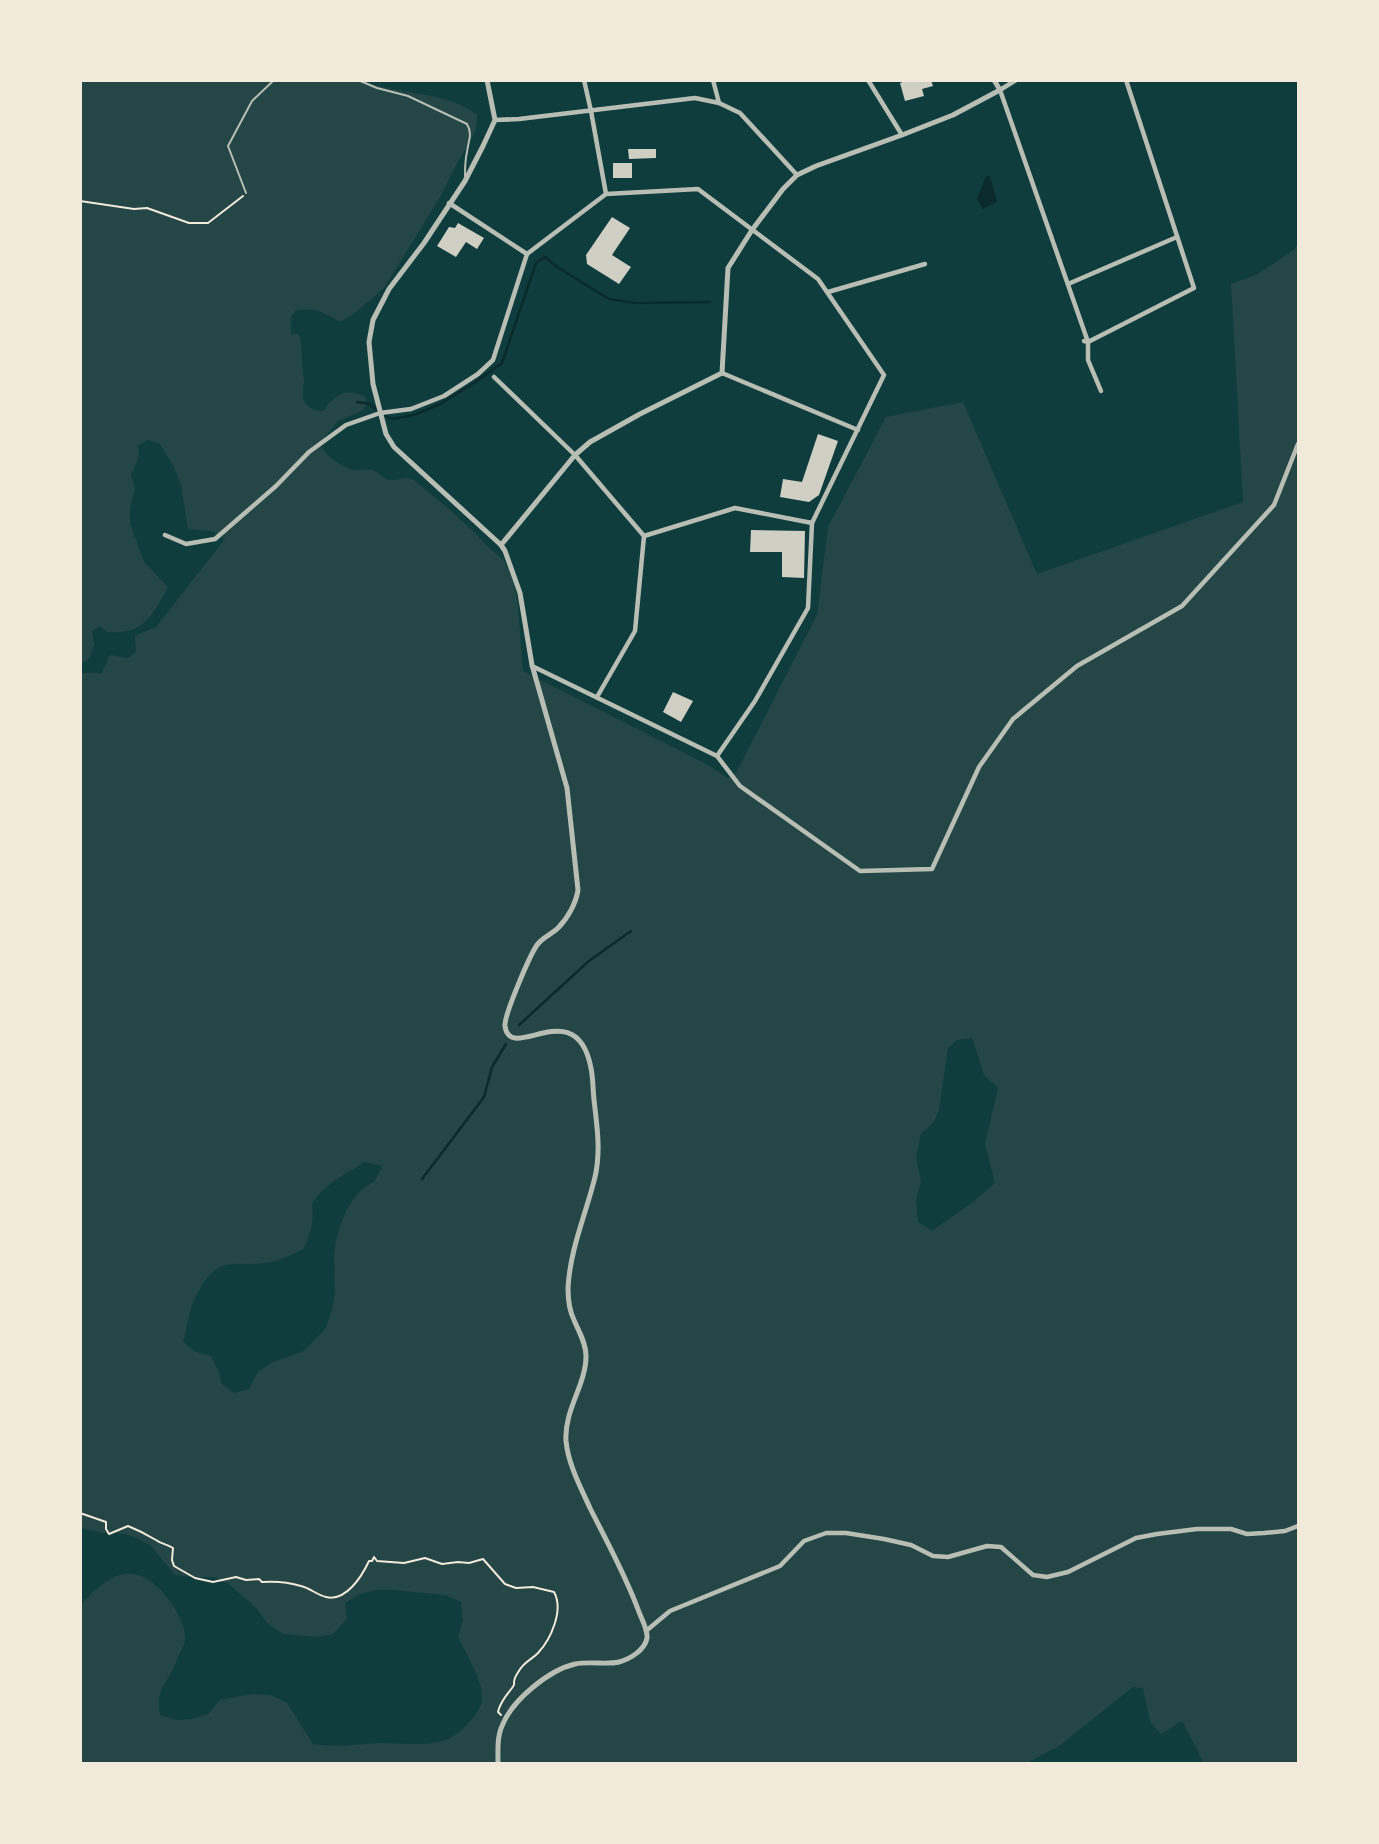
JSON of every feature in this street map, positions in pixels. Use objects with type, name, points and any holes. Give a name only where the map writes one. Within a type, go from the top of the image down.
[{"type":"street","points":[[487,80],[495,120],[465,181],[424,243],[389,289],[373,320],[369,342],[370,361],[380,413],[386,434],[394,447],[501,545],[512,568],[520,593],[532,665],[567,788],[579,890],[576,902],[560,927],[537,944],[509,1006],[506,1030],[522,1039],[554,1030],[571,1033],[585,1050],[590,1066],[600,1144],[595,1176],[572,1258],[568,1286],[568,1304],[584,1343],[586,1355],[568,1416],[566,1441],[580,1486],[633,1597],[647,1636],[644,1645],[632,1657],[617,1663],[576,1664],[556,1671],[524,1695],[502,1725],[498,1763]]},
{"type":"street","points":[[584,80],[606,194]]},
{"type":"street","points":[[713,80],[719,103]]},
{"type":"street","points":[[868,80],[902,135]]},
{"type":"street","points":[[994,80],[1000,90],[1068,284],[1086,342],[1087,360],[1101,391]]},
{"type":"street","points":[[1000,80],[1000,90]]},
{"type":"street","points":[[722,373],[728,268],[752,230],[797,175],[953,115],[1016,80]]},
{"type":"street","points":[[1086,342],[1194,288],[1126,80]]},
{"type":"street","points":[[495,120],[695,98],[719,103],[740,113],[797,175]]},
{"type":"street","points":[[165,535],[186,544],[215,539],[276,486],[309,452],[346,425],[380,413],[411,409],[444,396],[478,374],[493,360],[527,254],[606,194],[698,189],[818,279],[884,375],[812,523],[808,608],[755,701],[717,756]]},
{"type":"street","points":[[449,203],[527,254]]},
{"type":"street","points":[[1068,284],[1177,237]]},
{"type":"street","points":[[828,292],[925,264]]},
{"type":"street","points":[[501,545],[575,455],[590,442],[722,373],[858,430]]},
{"type":"street","points":[[494,377],[575,455],[643,536],[635,631],[597,696]]},
{"type":"street","points":[[532,665],[717,756],[740,786],[860,871],[932,869],[979,767],[1013,719],[1077,666],[1182,606],[1274,505],[1298,444]]},
{"type":"street","points":[[643,536],[735,508],[812,523]]},
{"type":"street","points":[[646,1631],[670,1611],[780,1566],[804,1541],[826,1533],[884,1538],[911,1545],[933,1556],[948,1557],[987,1546],[1001,1547],[1034,1575],[1047,1577],[1068,1572],[1136,1538],[1197,1530],[1231,1529],[1247,1534],[1264,1533],[1285,1531],[1298,1526]]},
{"type":"lane","points":[[246,193],[228,146],[252,101],[274,80]]},
{"type":"lane","points":[[358,80],[408,96],[467,124],[470,136],[465,181]]},
{"type":"path","points":[[80,201],[134,209],[147,208],[190,223],[208,223],[246,193]]},
{"type":"path","points":[[80,1513],[106,1522],[109,1534],[128,1526],[144,1532],[173,1548],[174,1566],[195,1578],[213,1582],[236,1577],[289,1583],[329,1598],[345,1593],[374,1557],[377,1560],[404,1563],[425,1558],[442,1564],[469,1563],[483,1559],[505,1584],[516,1588],[533,1587],[554,1592],[558,1608],[554,1626],[548,1641],[514,1677],[514,1686],[507,1693],[498,1712],[507,1717]]},
{"type":"shaded area","points":[[81,81],[362,81],[437,97],[465,107],[477,115],[476,130],[442,194],[384,288],[340,322],[324,313],[308,309],[296,310],[291,317],[291,334],[299,334],[300,339],[303,399],[307,406],[323,411],[336,397],[346,393],[365,397],[367,405],[362,411],[338,421],[319,444],[332,459],[350,469],[372,470],[389,480],[414,480],[504,560],[517,597],[523,671],[708,765],[728,778],[736,773],[817,615],[828,527],[886,417],[963,402],[1037,574],[1243,502],[1231,284],[1258,274],[1295,249],[1298,242],[1298,1763],[1204,1763],[1182,1721],[1161,1734],[1150,1722],[1143,1688],[1133,1687],[1059,1746],[1027,1763],[81,1763],[81,1605],[104,1583],[116,1576],[127,1574],[149,1580],[161,1590],[174,1608],[184,1630],[184,1645],[160,1694],[160,1715],[176,1720],[192,1719],[208,1714],[220,1700],[252,1694],[271,1695],[287,1703],[313,1744],[422,1744],[446,1740],[462,1729],[477,1712],[482,1694],[478,1677],[458,1637],[463,1620],[461,1602],[445,1595],[376,1590],[360,1594],[345,1603],[347,1619],[333,1634],[316,1637],[283,1634],[268,1624],[257,1609],[230,1585],[213,1577],[175,1575],[151,1546],[135,1537],[81,1528],[81,673],[102,673],[110,655],[128,658],[136,652],[135,636],[156,627],[225,539],[212,531],[188,529],[181,485],[172,463],[159,443],[148,440],[138,445],[139,456],[131,475],[135,489],[130,507],[130,524],[144,562],[168,587],[153,613],[137,627],[125,632],[107,632],[100,626],[92,631],[94,645],[89,659],[81,664]],"holes":[[[972,1038],[984,1075],[998,1088],[985,1144],[995,1183],[932,1231],[918,1222],[916,1200],[921,1182],[916,1157],[921,1134],[934,1122],[939,1110],[948,1048],[957,1040]],[[365,1162],[382,1166],[375,1181],[361,1190],[349,1205],[342,1221],[334,1256],[335,1292],[326,1328],[304,1351],[273,1362],[258,1372],[249,1389],[234,1393],[222,1384],[211,1356],[196,1352],[183,1342],[194,1299],[205,1281],[221,1267],[229,1264],[272,1262],[303,1249],[311,1227],[312,1204],[317,1196],[330,1184]]]},
{"type":"shaded area","points":[[986,176],[990,176],[997,202],[983,209],[977,199]]},
{"type":"building","points":[[908,80],[931,80],[933,86],[922,89],[924,96],[905,101],[900,83]]},
{"type":"building","points":[[628,149],[656,149],[656,158],[629,159]]},
{"type":"building","points":[[613,163],[632,163],[632,178],[613,178]]},
{"type":"building","points":[[612,217],[630,228],[612,255],[631,267],[619,284],[587,264],[586,255]]},
{"type":"building","points":[[458,223],[484,238],[477,249],[466,242],[456,257],[437,246],[449,227],[455,228]]},
{"type":"building","points":[[818,434],[838,441],[819,495],[809,502],[780,497],[783,479],[802,482]]},
{"type":"building","points":[[751,530],[805,531],[804,578],[782,577],[782,552],[750,552]]},
{"type":"building","points":[[673,692],[693,701],[681,722],[663,712]]},
{"type":"waterway","points":[[357,402],[370,404],[392,419],[414,415],[440,404],[502,363],[536,263],[545,257],[609,299],[636,303],[710,302]]},
{"type":"waterway","points":[[519,1025],[589,961],[631,931]]},
{"type":"waterway","points":[[422,1179],[484,1097],[492,1067],[506,1044]]}]
